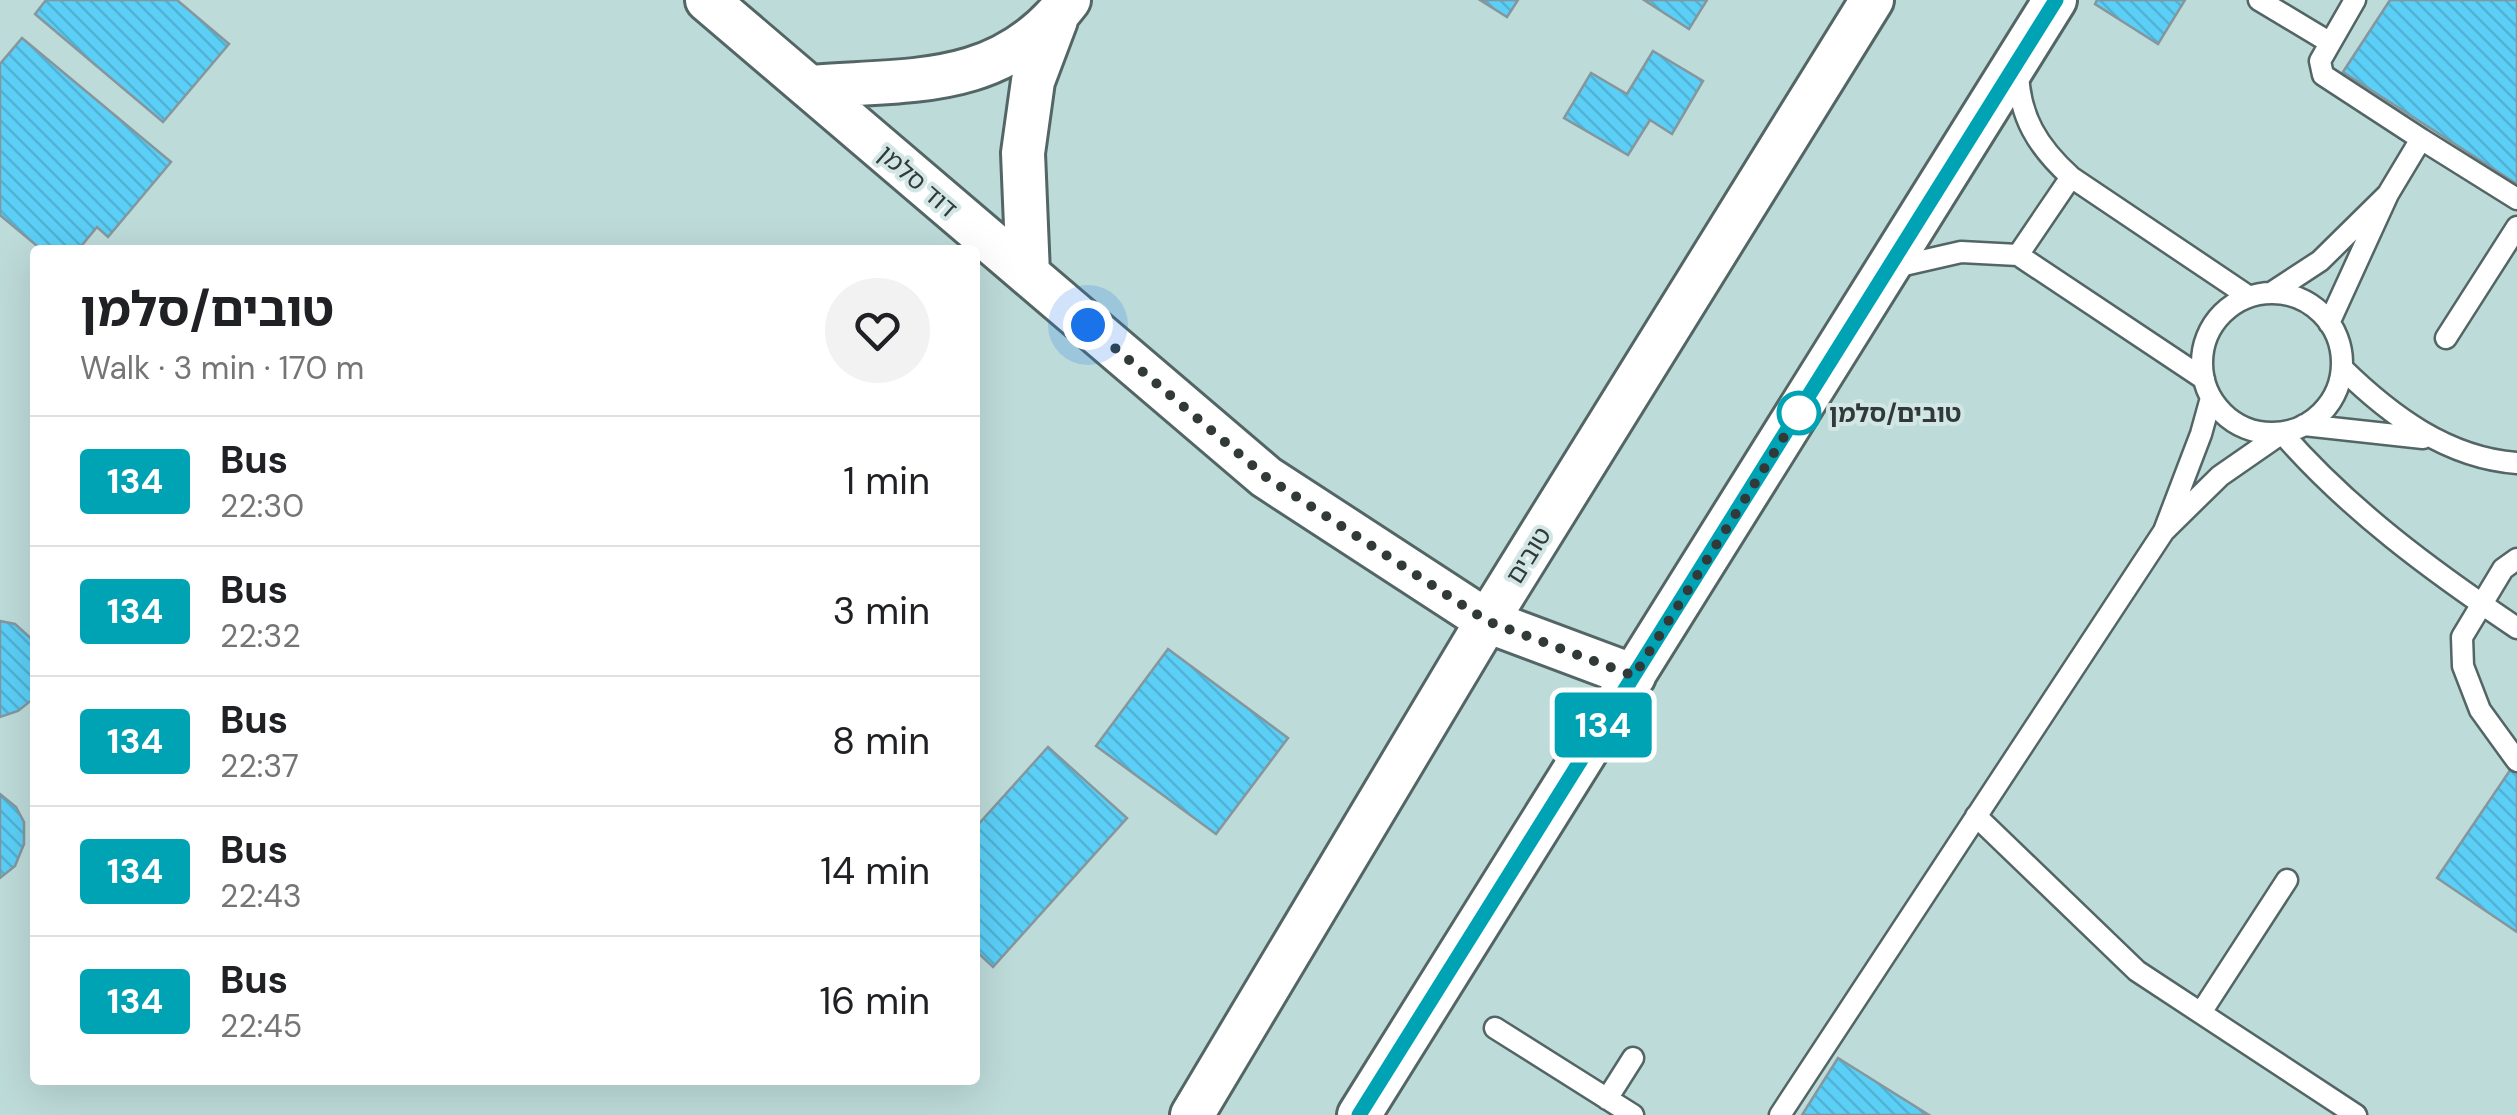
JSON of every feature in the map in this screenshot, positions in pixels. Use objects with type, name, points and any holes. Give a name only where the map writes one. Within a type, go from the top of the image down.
[{"type":"street","name":"דוד סלמן","points":[[708,0],[1266,477],[1487,621],[1634,676]]},
{"type":"street","name":"טובים","points":[[1192,1115],[1487,621],[1872,0]]},
{"type":"street","points":[[1359,1115],[2056,0]]},
{"type":"street","points":[[809,87],[958,75],[990,65],[1024,45],[1063,7]]},
{"type":"street","points":[[1028,274],[1023,152],[1033,81],[1063,7]]},
{"type":"lane","points":[[2259,0],[2329,42]]},
{"type":"lane","points":[[2355,0],[2320,61],[2323,76],[2517,199]]},
{"type":"lane","points":[[2018,63],[2019,96],[2027,124],[2048,156],[2071,177],[2248,296]]},
{"type":"lane","points":[[2329,322],[2388,194],[2421,139]]},
{"type":"lane","points":[[2018,255],[2071,177]]},
{"type":"lane","points":[[2271,293],[2320,262],[2388,194]]},
{"type":"lane","points":[[2446,338],[2517,227]]},
{"type":"lane","points":[[1889,268],[1961,252],[2018,255],[2208,388],[2218,409],[2236,424],[2259,432],[2282,433],[2309,464],[2417,559],[2517,628]]},
{"type":"lane","points":[[1780,1115],[2164,532],[2220,476],[2282,433],[2304,425],[2324,410],[2336,390],[2342,368],[2340,344],[2329,322],[2314,306],[2293,296],[2248,296],[2228,307],[2214,324],[2204,344],[2208,388],[2196,449],[2164,532]]},
{"type":"lane","points":[[2342,368],[2395,415],[2439,442]]},
{"type":"lane","points":[[2304,425],[2392,432],[2439,442],[2494,461],[2517,463]]},
{"type":"lane","points":[[2517,559],[2503,569],[2462,636],[2463,666],[2480,710],[2517,760]]},
{"type":"lane","points":[[1976,816],[2137,971],[2356,1115]]},
{"type":"lane","points":[[2202,1011],[2288,880]]},
{"type":"lane","points":[[1495,1028],[1632,1115]]},
{"type":"lane","points":[[1607,1099],[1633,1058]]},
{"type":"shaded area","points":[[0,0],[2517,0],[2517,1115],[0,1115]]},
{"type":"building","points":[[46,0],[177,0],[229,44],[163,122],[35,14]]},
{"type":"building","points":[[1480,0],[1518,0],[1507,17]]},
{"type":"building","points":[[1644,0],[1707,0],[1689,29]]},
{"type":"building","points":[[2097,0],[2185,0],[2158,44],[2095,4]]},
{"type":"building","points":[[2390,0],[2517,0],[2517,184],[2343,72]]},
{"type":"building","points":[[22,38],[171,162],[108,237],[97,227],[82,245],[36,245],[0,215],[0,64]]},
{"type":"building","points":[[1653,51],[1703,81],[1672,134],[1650,120],[1628,155],[1564,118],[1591,73],[1627,94]]},
{"type":"building","points":[[0,621],[15,624],[30,638],[30,701],[0,717]]},
{"type":"building","points":[[1168,649],[1288,738],[1216,834],[1096,746]]},
{"type":"building","points":[[1048,747],[1127,818],[993,967],[980,955],[980,822]]},
{"type":"building","points":[[2517,760],[2517,932],[2437,878]]},
{"type":"building","points":[[0,794],[16,807],[24,822],[24,844],[15,866],[0,878]]},
{"type":"building","points":[[1838,1058],[1929,1115],[1802,1115]]},
{"type":"bus line","name":"134","points":[[1359,1115],[2056,0]]},
{"type":"place","name":"טובים/סלמן","points":[[1799,413]]},
{"type":"route","points":[[1088,325],[1266,477],[1487,621],[1634,676],[1799,413]]}]
